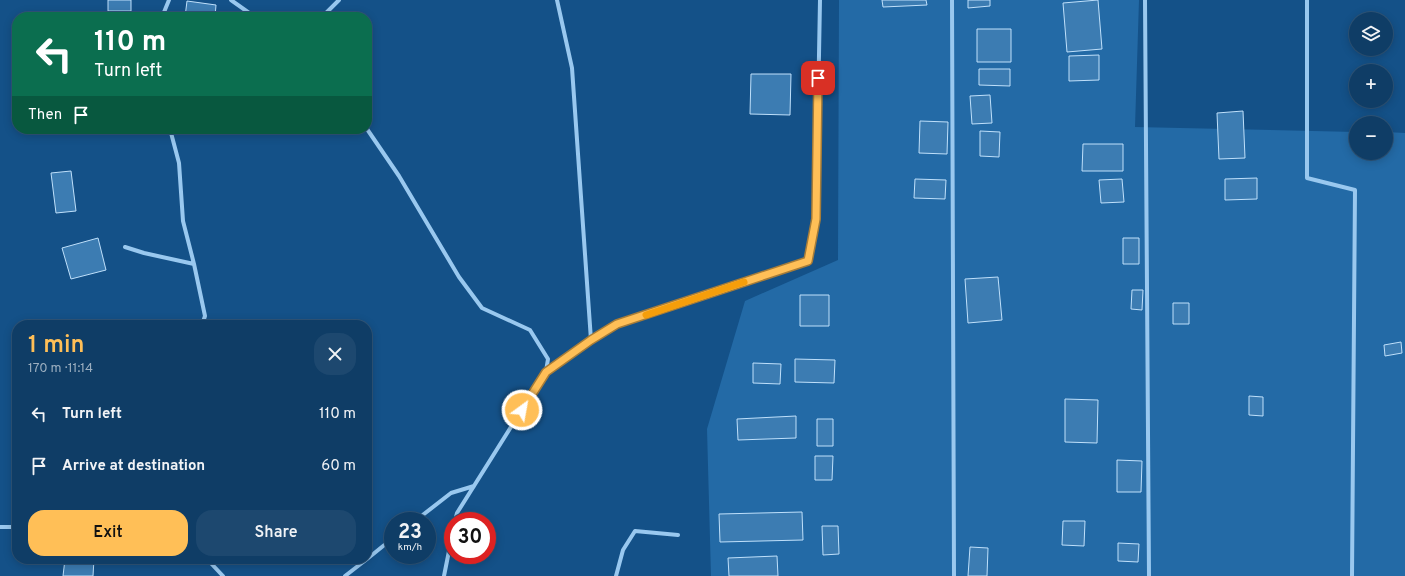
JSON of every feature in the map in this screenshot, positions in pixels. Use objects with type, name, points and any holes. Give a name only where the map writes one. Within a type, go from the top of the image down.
[{"type":"street","points":[[164,12],[169,0]]},
{"type":"street","points":[[232,0],[248,12]]},
{"type":"street","points":[[327,12],[339,0]]},
{"type":"street","points":[[557,0],[572,68],[591,340]]},
{"type":"street","points":[[458,512],[546,372],[591,340],[617,324],[808,261],[816,219],[820,0]]},
{"type":"street","points":[[952,0],[954,576]]},
{"type":"street","points":[[1144,0],[1149,576]]},
{"type":"street","points":[[1307,0],[1307,178],[1355,190],[1352,576]]},
{"type":"street","points":[[171,134],[179,163],[183,221],[205,316],[204,320]]},
{"type":"street","points":[[371,134],[459,277],[482,308],[530,330],[548,359],[546,372]]},
{"type":"street","points":[[125,247],[144,253],[194,264]]},
{"type":"street","points":[[426,512],[452,492],[474,486]]},
{"type":"street","points":[[0,527],[12,527]]},
{"type":"street","points":[[616,576],[623,550],[635,532],[678,535]]},
{"type":"street","points":[[372,555],[384,545]]},
{"type":"street","points":[[212,564],[223,576]]},
{"type":"street","points":[[345,576],[361,564]]},
{"type":"street","points":[[444,576],[446,564]]},
{"type":"shaded area","points":[[839,0],[1139,0],[1135,127],[1349,132],[1349,160],[1393,160],[1393,132],[1405,133],[1405,576],[711,576],[707,429],[745,301],[838,260]]},
{"type":"building","points":[[108,0],[131,0],[131,11],[108,11]]},
{"type":"building","points":[[882,0],[926,0],[927,5],[883,7]]},
{"type":"building","points":[[968,0],[990,0],[990,6],[968,8]]},
{"type":"building","points":[[1098,0],[1102,49],[1067,52],[1063,3]]},
{"type":"building","points":[[187,1],[216,5],[215,12],[186,12]]},
{"type":"building","points":[[977,29],[1011,29],[1011,62],[977,62]]},
{"type":"building","points":[[1099,55],[1099,80],[1069,81],[1069,56]]},
{"type":"building","points":[[979,69],[1010,69],[1010,86],[979,85]]},
{"type":"building","points":[[751,74],[791,74],[790,115],[750,114]]},
{"type":"building","points":[[990,95],[992,123],[972,124],[970,96]]},
{"type":"building","points":[[1243,111],[1245,158],[1219,159],[1217,113]]},
{"type":"building","points":[[920,121],[948,122],[947,154],[919,153]]},
{"type":"building","points":[[980,131],[1000,132],[999,157],[980,156]]},
{"type":"building","points":[[1083,144],[1123,144],[1123,171],[1082,171]]},
{"type":"building","points":[[71,171],[76,211],[56,213],[51,173]]},
{"type":"building","points":[[1257,178],[1257,199],[1225,200],[1225,179]]},
{"type":"building","points":[[915,179],[946,180],[945,199],[914,198]]},
{"type":"building","points":[[1122,179],[1124,202],[1101,203],[1099,180]]},
{"type":"building","points":[[98,238],[106,270],[71,279],[62,248]]},
{"type":"building","points":[[1123,238],[1139,238],[1139,264],[1123,264]]},
{"type":"building","points":[[998,277],[1002,320],[968,323],[965,279]]},
{"type":"building","points":[[1132,290],[1143,290],[1142,310],[1131,309]]},
{"type":"building","points":[[800,295],[829,295],[829,326],[800,326]]},
{"type":"building","points":[[1173,303],[1189,303],[1189,324],[1173,324]]},
{"type":"building","points":[[1401,342],[1402,353],[1385,356],[1384,345]]},
{"type":"building","points":[[795,359],[835,360],[834,383],[795,382]]},
{"type":"building","points":[[753,363],[781,364],[780,384],[753,383]]},
{"type":"building","points":[[1249,396],[1263,397],[1263,416],[1249,415]]},
{"type":"building","points":[[1065,399],[1098,400],[1097,443],[1065,442]]},
{"type":"building","points":[[796,416],[796,438],[738,440],[737,419]]},
{"type":"building","points":[[817,419],[833,419],[833,446],[817,446]]},
{"type":"building","points":[[815,456],[833,456],[832,480],[815,480]]},
{"type":"building","points":[[1117,460],[1142,461],[1141,492],[1117,492]]},
{"type":"building","points":[[802,512],[803,540],[720,542],[719,514]]},
{"type":"building","points":[[1063,521],[1085,521],[1084,546],[1062,545]]},
{"type":"building","points":[[822,526],[838,526],[839,554],[823,555]]},
{"type":"building","points":[[1118,543],[1139,544],[1138,562],[1118,561]]},
{"type":"building","points":[[970,547],[988,548],[987,576],[968,576]]},
{"type":"building","points":[[777,556],[778,576],[729,576],[728,558]]},
{"type":"building","points":[[64,564],[94,564],[93,576],[63,576]]},
{"type":"slow traffic","points":[[646,315],[744,282]]},
{"type":"route","points":[[522,410],[546,372],[591,340],[617,324],[808,261],[816,219],[818,78]]}]
